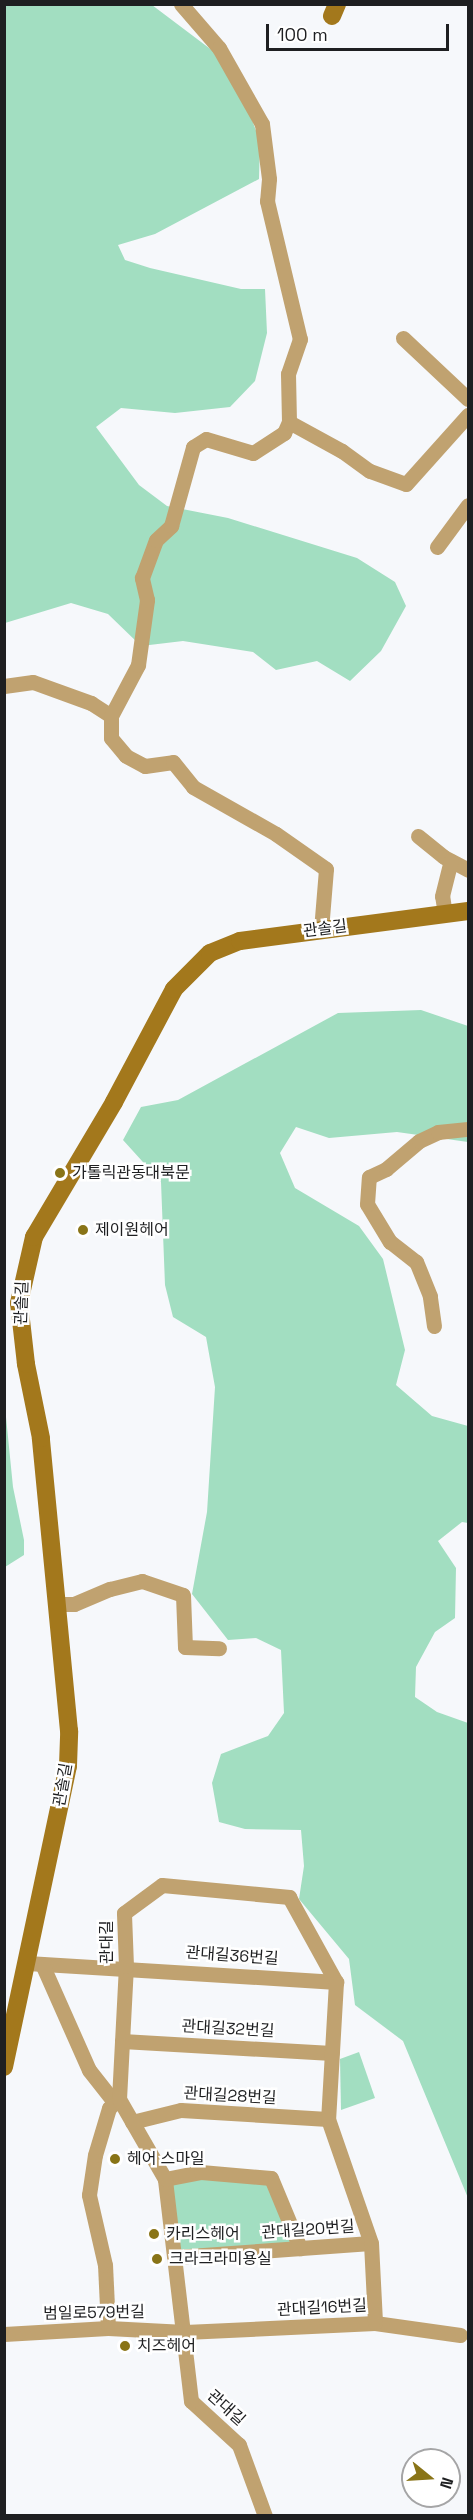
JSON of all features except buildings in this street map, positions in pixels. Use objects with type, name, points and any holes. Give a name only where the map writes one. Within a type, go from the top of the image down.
[{"type":"street","points":[[181,4],[219,48],[262,124],[269,179],[267,201],[300,339],[288,374],[289,422],[284,433],[253,453],[206,439],[193,447],[171,526],[156,540],[142,578],[147,600],[138,665],[111,716],[111,738],[126,756],[145,766],[173,762],[193,787],[276,834],[326,868],[321,930]]},
{"type":"street","points":[[403,338],[468,399]]},
{"type":"street","points":[[289,422],[342,451],[369,471],[406,484],[468,415]]},
{"type":"street","points":[[437,547],[468,505]]},
{"type":"street","points":[[4,686],[33,682],[91,702],[111,716]]},
{"type":"street","points":[[418,836],[451,861],[468,870]]},
{"type":"street","points":[[445,914],[442,896],[451,861]]},
{"type":"street","name":"관솔길","points":[[4,2067],[34,1963],[68,1766],[69,1731],[41,1438],[26,1364],[19,1302],[34,1237],[114,1102],[158,1014],[190,969],[210,953],[240,941],[468,912]]},
{"type":"street","points":[[435,1326],[430,1296],[416,1262],[390,1242],[367,1204],[369,1177],[386,1169],[419,1141],[438,1132],[468,1129]]},
{"type":"street","points":[[56,1604],[74,1604],[110,1588],[142,1581],[183,1595],[184,1647],[219,1648]]},
{"type":"street","name":"관대길","points":[[264,2516],[239,2445],[191,2401],[185,2332],[165,2179],[117,2101],[126,1966],[124,1913],[162,1885],[240,1890],[289,1897],[336,1982]]},
{"type":"street","points":[[108,2328],[105,2265],[89,2195],[95,2155],[110,2108],[117,2101],[89,2070],[34,1963],[126,1966]]},
{"type":"street","name":"관대길36번길","points":[[126,1966],[336,1982]]},
{"type":"street","points":[[336,1982],[328,2119],[371,2243],[375,2323]]},
{"type":"street","name":"관대길32번길","points":[[122,2041],[332,2053]]},
{"type":"street","name":"관대길28번길","points":[[132,2122],[181,2110],[328,2119]]},
{"type":"street","points":[[165,2179],[201,2172],[271,2178],[300,2248]]},
{"type":"street","name":"관대길20번길","points":[[176,2257],[371,2243]]},
{"type":"street","name":"관대길16번길","points":[[185,2332],[375,2323],[460,2335]]},
{"type":"street","name":"범일로579번길","points":[[4,2334],[108,2328],[185,2332]]},
{"type":"green space","points":[[5,5],[152,5],[213,51],[240,89],[260,141],[259,179],[155,234],[118,245],[125,260],[150,268],[241,289],[265,289],[267,333],[255,381],[230,407],[175,413],[121,408],[96,427],[139,485],[167,506],[228,518],[357,558],[395,582],[406,606],[381,651],[350,681],[317,661],[276,670],[253,652],[183,641],[141,646],[108,614],[71,603],[5,623]]},
{"type":"green space","points":[[421,1010],[468,1026],[468,1142],[397,1132],[329,1138],[296,1127],[280,1153],[295,1188],[359,1226],[383,1259],[405,1350],[396,1385],[432,1416],[468,1426],[468,1523],[462,1522],[438,1541],[456,1568],[455,1618],[435,1632],[416,1667],[415,1697],[437,1712],[468,1723],[468,2198],[403,2041],[355,2005],[349,1959],[299,1899],[304,1866],[301,1830],[245,1829],[219,1822],[212,1783],[221,1754],[268,1736],[284,1713],[281,1650],[256,1638],[228,1640],[192,1594],[207,1512],[215,1387],[206,1337],[173,1317],[165,1285],[161,1182],[123,1140],[141,1107],[178,1100],[338,1013]]},
{"type":"green space","points":[[5,1407],[13,1487],[24,1540],[24,1555],[5,1567]]},
{"type":"green space","points":[[359,2052],[375,2098],[341,2110],[340,2059]]},
{"type":"green space","points":[[271,2178],[300,2248],[175,2257],[165,2179]]},
{"type":"place","name":"가톨릭관동대북문","points":[[60,1173]]},
{"type":"place","name":"제이원헤어","points":[[83,1230]]},
{"type":"place","name":"헤어 스마일","points":[[115,2159]]},
{"type":"place","name":"카리스헤어","points":[[154,2234]]},
{"type":"place","name":"크라크라미용실","points":[[157,2259]]},
{"type":"place","name":"치즈헤어","points":[[125,2346]]}]
